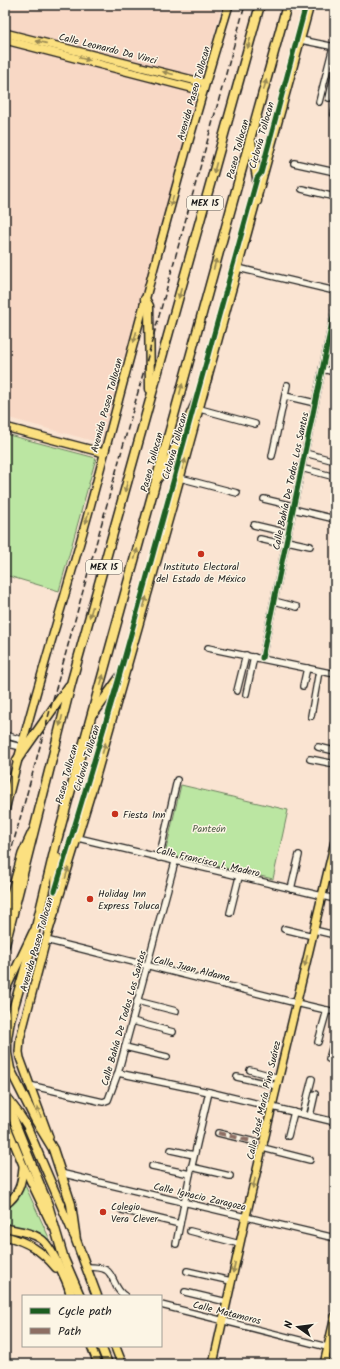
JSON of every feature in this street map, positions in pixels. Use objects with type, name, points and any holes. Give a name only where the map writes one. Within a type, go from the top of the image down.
[{"type":"highway","name":"Paseo Tollocan","points":[[34,828],[71,684],[260,5]]},
{"type":"highway","name":"Paseo Tollocan","points":[[37,924],[56,844],[92,718],[287,5]]},
{"type":"highway","points":[[250,136],[257,178],[257,201]]},
{"type":"highway","points":[[145,299],[149,306],[150,401]]},
{"type":"highway","points":[[156,481],[167,466],[207,379]]},
{"type":"highway","points":[[92,718],[127,667]]},
{"type":"highway","points":[[17,760],[71,684]]},
{"type":"highway","points":[[5,945],[34,828]]},
{"type":"highway","points":[[55,910],[56,844]]},
{"type":"highway","name":"Avenida Paseo Tollocan","points":[[37,924],[10,1020],[6,1038],[7,1053],[10,1069],[36,1121],[53,1148],[71,1204],[76,1240],[97,1295]]},
{"type":"highway","points":[[5,1098],[48,1205],[64,1259],[80,1295]]},
{"type":"highway","points":[[64,1259],[71,1294]]},
{"type":"highway","points":[[102,1347],[108,1364]]},
{"type":"highway","points":[[115,1347],[122,1364]]},
{"type":"main road","name":"Avenida Paseo Tollocan","points":[[5,811],[22,740],[66,595],[145,299],[205,82],[229,5]]},
{"type":"main road","name":"Avenida Paseo Tollocan","points":[[53,1148],[20,1058],[20,1039],[46,940],[78,838],[200,409],[310,5]]},
{"type":"main road","name":"Calle Leonardo Da Vinci","points":[[5,33],[205,82]]},
{"type":"main road","name":"Calle Leonardo Da Vinci","points":[[5,40],[203,91]]},
{"type":"main road","points":[[5,427],[104,453]]},
{"type":"main road","name":"MEX 15","points":[[5,915],[22,854],[34,828]]},
{"type":"main road","name":"Calle José María Pino Suárez","points":[[214,1363],[246,1216],[326,878],[334,853],[335,841]]},
{"type":"main road","name":"Avenida Paseo Tollocan","points":[[5,991],[37,924]]},
{"type":"main road","points":[[5,1095],[18,1112],[34,1138],[76,1240]]},
{"type":"main road","points":[[5,1122],[23,1165],[56,1234]]},
{"type":"main road","points":[[5,1205],[18,1191],[22,1181],[23,1165]]},
{"type":"main road","points":[[5,1228],[34,1235],[46,1243],[53,1254],[71,1294]]},
{"type":"main road","points":[[5,1236],[26,1243],[34,1248],[51,1262],[61,1273]]},
{"type":"main road","points":[[324,1364],[331,1348],[335,1316]]},
{"type":"main road","points":[[91,1347],[98,1364]]},
{"type":"street","points":[[301,40],[334,47],[319,102]]},
{"type":"street","points":[[329,98],[335,72]]},
{"type":"street","points":[[294,163],[335,172]]},
{"type":"street","points":[[302,189],[335,197]]},
{"type":"street","points":[[238,268],[335,291]]},
{"type":"street","name":"Calle Bahía De Todos Los Santos","points":[[262,658],[335,308]]},
{"type":"street","points":[[327,346],[335,348]]},
{"type":"street","points":[[322,369],[335,372]]},
{"type":"street","points":[[272,456],[287,385]]},
{"type":"street","points":[[285,396],[315,403]]},
{"type":"street","points":[[200,409],[255,424]]},
{"type":"street","points":[[305,453],[335,461]]},
{"type":"street","points":[[301,468],[335,477]]},
{"type":"street","points":[[180,478],[236,493]]},
{"type":"street","points":[[264,499],[335,520]]},
{"type":"street","points":[[254,525],[288,533]]},
{"type":"street","points":[[260,539],[310,546]]},
{"type":"street","points":[[274,601],[297,607]]},
{"type":"street","points":[[208,648],[254,656],[335,674]]},
{"type":"street","points":[[237,691],[246,655]]},
{"type":"street","points":[[246,694],[254,656]]},
{"type":"street","points":[[303,686],[307,668]]},
{"type":"street","points":[[311,716],[319,670]]},
{"type":"street","points":[[5,735],[22,740]]},
{"type":"street","points":[[5,743],[21,747]]},
{"type":"street","points":[[318,747],[335,751]]},
{"type":"street","points":[[310,759],[335,764]]},
{"type":"street","points":[[159,858],[177,780]]},
{"type":"street","name":"Calle Francisco I. Madero","points":[[78,838],[291,890],[335,899]]},
{"type":"street","points":[[291,890],[299,855]]},
{"type":"street","name":"Calle Bahía De Todos Los Santos","points":[[29,1085],[106,1102],[109,1099],[118,1073],[175,862]]},
{"type":"street","points":[[230,913],[239,877]]},
{"type":"street","points":[[326,878],[335,880]]},
{"type":"street","points":[[284,929],[335,935]]},
{"type":"street","name":"Calle Juan Aldama","points":[[46,940],[335,1012]]},
{"type":"street","points":[[137,1001],[176,1011]]},
{"type":"street","points":[[318,1042],[326,1010]]},
{"type":"street","points":[[132,1021],[173,1032]]},
{"type":"street","points":[[330,1059],[335,1037]]},
{"type":"street","points":[[125,1047],[167,1058]]},
{"type":"street","points":[[250,1070],[279,1078]]},
{"type":"street","points":[[118,1073],[209,1092],[335,1122]]},
{"type":"street","points":[[237,1077],[277,1086]]},
{"type":"street","points":[[303,1114],[312,1079]]},
{"type":"street","points":[[176,1244],[184,1201],[209,1092]]},
{"type":"street","points":[[310,1116],[315,1094]]},
{"type":"street","points":[[288,1136],[294,1112]]},
{"type":"street","points":[[218,1133],[310,1160]]},
{"type":"street","points":[[171,1150],[194,1155]]},
{"type":"street","points":[[152,1166],[190,1174]]},
{"type":"street","points":[[192,1167],[230,1176]]},
{"type":"street","name":"Calle Ignacio Zaragoza","points":[[60,1173],[184,1201],[335,1238]]},
{"type":"street","points":[[122,1210],[180,1224]]},
{"type":"street","points":[[190,1231],[240,1244]]},
{"type":"street","points":[[86,1266],[110,1272],[116,1288],[122,1295]]},
{"type":"street","points":[[187,1271],[231,1281]]},
{"type":"street","points":[[185,1292],[227,1302]]},
{"type":"street","name":"Calle Matamoros","points":[[162,1305],[331,1348]]},
{"type":"street","points":[[214,1363],[224,1364]]},
{"type":"shaded area","points":[[5,5],[222,5],[101,443],[5,417]]},
{"type":"shaded area","points":[[5,747],[17,750],[5,792]]},
{"type":"green space","points":[[5,434],[96,458],[59,591],[5,575]]},
{"type":"green space","name":"Panteón","points":[[181,785],[288,810],[273,879],[165,854]]},
{"type":"green space","points":[[24,1183],[51,1242],[49,1243],[28,1230],[5,1224],[5,1208],[17,1197]]},
{"type":"railway","points":[[5,873],[245,5]]},
{"type":"marked path","points":[[218,1133],[264,1144]]},
{"type":"cycle path","name":"Ciclovía Tollocan","points":[[55,891],[118,681],[257,178],[261,173],[306,5]]},
{"type":"cycle path","points":[[262,658],[335,308]]},
{"type":"place","name":"Instituto Electoral del Estado de México","points":[[201,554]]},
{"type":"place","name":"Fiesta Inn","points":[[115,814]]},
{"type":"place","name":"Holiday Inn Express Toluca","points":[[90,899]]},
{"type":"place","name":"Colegio Vera Clever","points":[[103,1212]]}]
